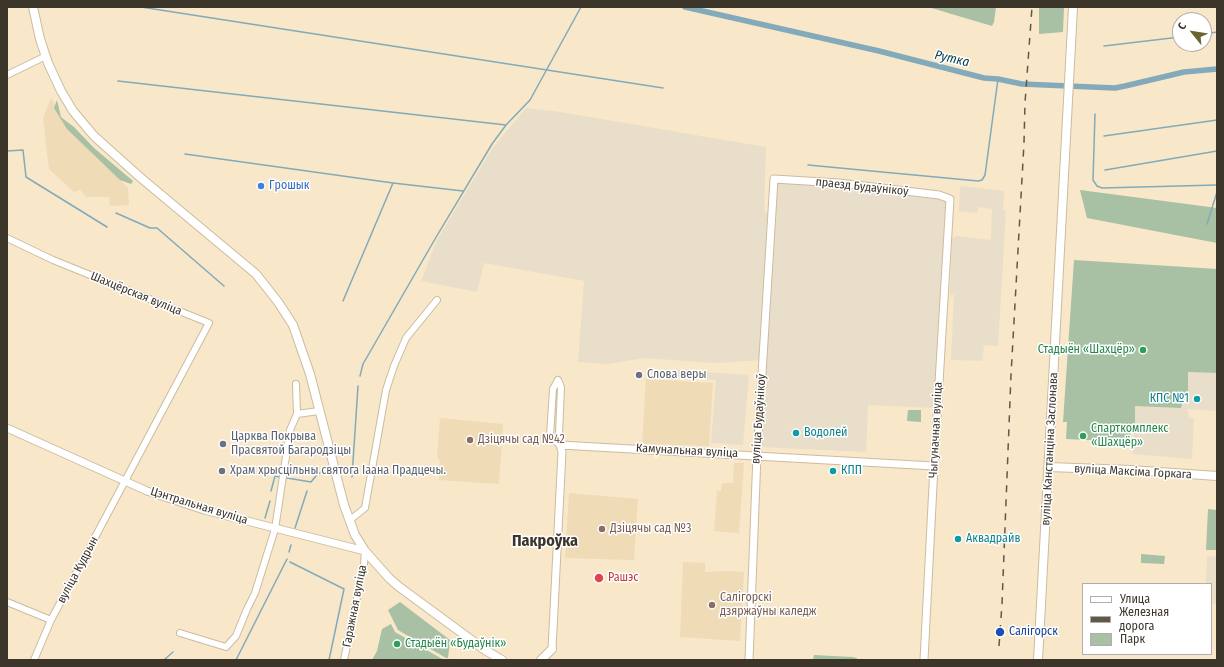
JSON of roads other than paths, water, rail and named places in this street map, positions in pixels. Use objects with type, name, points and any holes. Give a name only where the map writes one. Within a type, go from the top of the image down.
[{"type":"main road","points":[[33,7],[40,39],[46,56],[65,98],[73,111],[94,136],[141,178],[256,274],[278,302],[293,325],[310,374],[344,505],[355,535],[366,551],[389,578],[485,650],[502,660]]},
{"type":"main road","name":"вуліца Канстанціна Заслонава","points":[[1038,660],[1073,7]]},
{"type":"main road","name":"вуліца Максіма Горкага","points":[[1049,467],[1131,470],[1217,476]]},
{"type":"main road","points":[[541,660],[552,649]]},
{"type":"main road","points":[[552,649],[552,660]]},
{"type":"main road","points":[[485,650],[492,660]]},
{"type":"street","points":[[7,75],[46,56]]},
{"type":"street","name":"праезд Будаўнікоў","points":[[774,179],[839,183],[939,196],[950,199]]},
{"type":"street","name":"вуліца Будаўнікоў","points":[[749,660],[757,455],[774,179]]},
{"type":"street","name":"Чыгуначная вуліца","points":[[924,660],[950,199]]},
{"type":"street","name":"Шахцёрская вуліца","points":[[7,238],[53,260],[209,323],[125,481]]},
{"type":"street","points":[[350,520],[365,508],[386,390],[394,366],[406,338],[437,300]]},
{"type":"street","points":[[552,649],[562,452],[559,434],[561,387],[558,380],[553,389],[550,436],[560,445]]},
{"type":"street","points":[[180,633],[226,647],[236,636],[255,593],[275,528],[290,430],[297,414],[296,384]]},
{"type":"street","points":[[297,414],[319,411]]},
{"type":"street","name":"Цэнтральная вуліца","points":[[7,428],[147,491],[204,510],[366,551]]},
{"type":"street","name":"Камунальная вуліца","points":[[560,445],[934,466]]},
{"type":"street","name":"вуліца Кудрын","points":[[34,660],[51,620],[125,481]]},
{"type":"street","name":"Гаражная вуліца","points":[[344,660],[366,551]]},
{"type":"street","points":[[7,602],[51,620]]},
{"type":"waterway","points":[[141,7],[663,88]]},
{"type":"waterway","points":[[360,376],[363,364],[435,239],[492,144],[506,125],[530,100],[581,7]]},
{"type":"waterway","name":"Рутка","points":[[685,7],[879,51],[984,78],[1022,84],[1115,88],[1184,72],[1217,69]]},
{"type":"waterway","points":[[1212,33],[1217,32]]},
{"type":"waterway","points":[[1104,46],[1172,38]]},
{"type":"waterway","points":[[808,165],[978,181],[982,180],[985,175],[998,79]]},
{"type":"waterway","points":[[118,81],[506,125]]},
{"type":"waterway","points":[[1095,114],[1093,180],[1097,186],[1102,188],[1217,185]]},
{"type":"waterway","points":[[1104,136],[1217,120]]},
{"type":"waterway","points":[[7,151],[23,150],[26,177],[107,227]]},
{"type":"waterway","points":[[1105,170],[1217,151]]},
{"type":"waterway","points":[[185,154],[393,183],[463,191]]},
{"type":"waterway","points":[[343,301],[393,183]]},
{"type":"waterway","points":[[1207,224],[1217,192]]},
{"type":"waterway","points":[[116,213],[150,228],[157,228],[224,286]]},
{"type":"waterway","points":[[352,477],[358,386]]},
{"type":"waterway","points":[[287,478],[311,482],[322,471]]},
{"type":"waterway","points":[[271,491],[275,476],[279,477]]},
{"type":"waterway","points":[[295,528],[307,491]]},
{"type":"waterway","points":[[265,518],[270,501]]},
{"type":"waterway","points":[[289,552],[291,545]]},
{"type":"waterway","points":[[236,660],[287,559]]},
{"type":"waterway","points":[[290,562],[344,589],[329,660]]},
{"type":"waterway","points":[[164,660],[173,652]]},
{"type":"railway","points":[[999,646],[1025,103],[1032,7]]},
{"type":"place","name":"Грошык","points":[[261,186]]},
{"type":"place","name":"Стадыён «Шахцёр»","points":[[1143,350]]},
{"type":"place","name":"Слова веры","points":[[639,375]]},
{"type":"place","name":"КПС №1","points":[[1197,399]]},
{"type":"place","name":"Водолей","points":[[796,433]]},
{"type":"place","name":"Спарткомплекс «Шахцёр»","points":[[1083,436]]},
{"type":"place","name":"Дзіцячы сад №42","points":[[470,440]]},
{"type":"place","name":"Царква Покрыва Прасвятой Багародзіцы","points":[[223,444]]},
{"type":"place","name":"Храм хрысцільны святога Іаана Прадцечы.","points":[[222,471]]},
{"type":"place","name":"КПП","points":[[833,471]]},
{"type":"place","name":"Дзіцячы сад №3","points":[[602,529]]},
{"type":"place","name":"Аквадрайв","points":[[958,539]]},
{"type":"place","name":"Рашэс","points":[[599,578]]},
{"type":"place","name":"Салігорскі дзяржаўны каледж","points":[[712,605]]},
{"type":"place","name":"Салігорск","points":[[1000,632]]},
{"type":"place","name":"Стадыён «Будаўнік»","points":[[397,644]]},
{"type":"district","name":"Пакроўка","points":[[545,542]]}]
